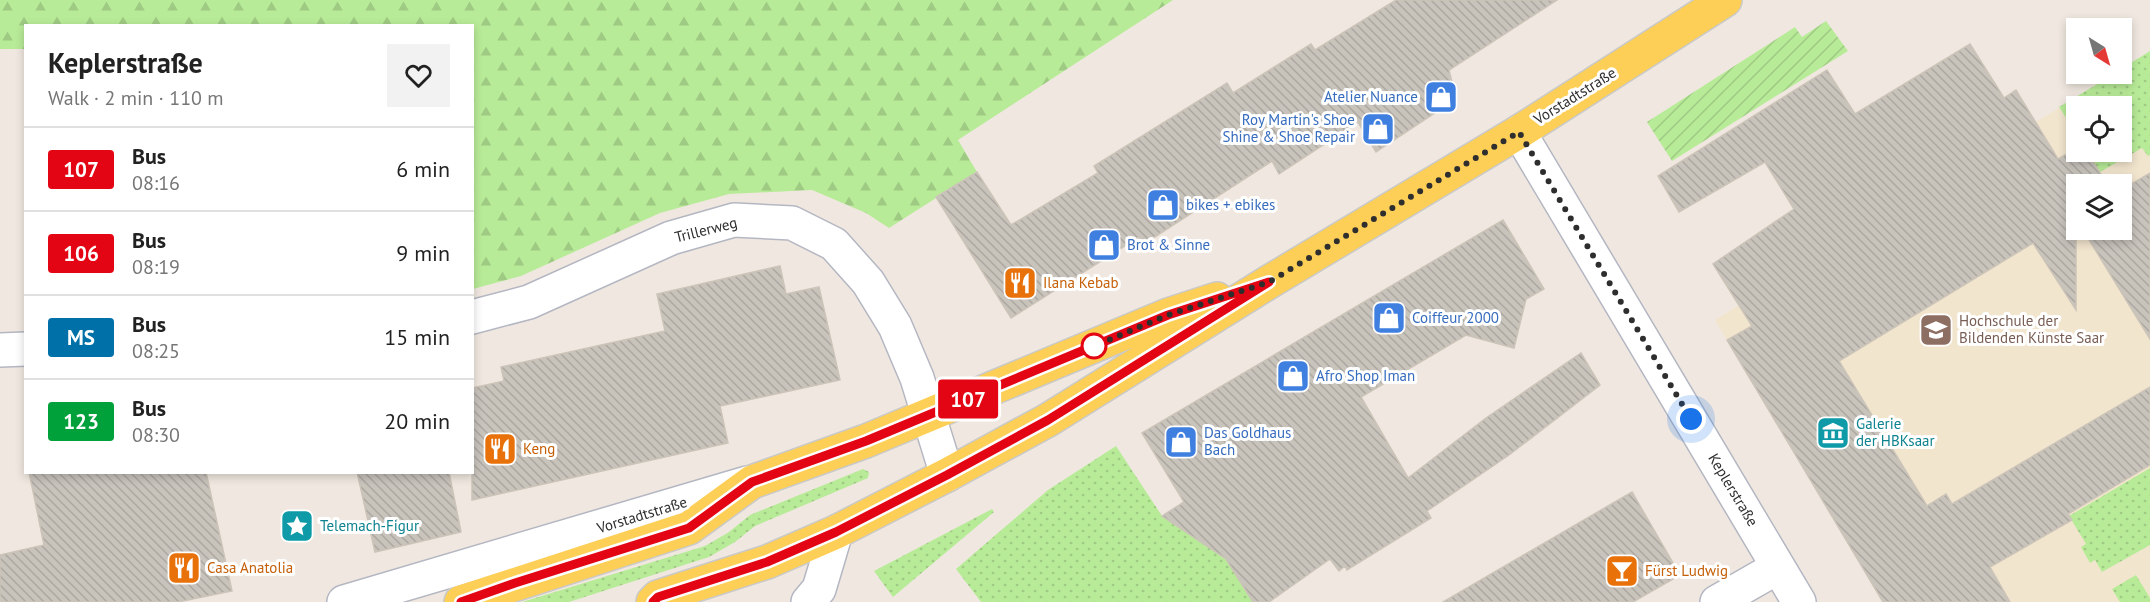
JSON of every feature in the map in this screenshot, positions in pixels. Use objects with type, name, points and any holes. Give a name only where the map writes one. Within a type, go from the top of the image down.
[{"type":"main road","name":"Vorstadtstraße","points":[[652,600],[767,562],[836,532],[1048,420],[1269,282],[1519,132],[1725,0]]},
{"type":"main road","name":"Vorstadtstraße","points":[[752,482],[866,441],[1168,315],[1269,282]]},
{"type":"main road","points":[[461,602],[689,528],[752,482]]},
{"type":"street","name":"Keplerstraße","points":[[1519,132],[1799,602]]},
{"type":"street","name":"Trillerweg","points":[[474,316],[529,302],[671,238],[734,220],[792,223],[834,244],[868,282],[895,326],[917,378],[947,475]]},
{"type":"street","points":[[0,350],[24,349]]},
{"type":"street","name":"Vorstadtstraße","points":[[344,602],[752,482]]},
{"type":"street","points":[[808,602],[819,589],[836,532]]},
{"type":"street","points":[[1718,602],[1778,567]]},
{"type":"shaded area","name":"Hochschule der Bildenden Künste Saar","points":[[2098,84],[2121,84],[2130,96],[2078,96]]},
{"type":"shaded area","name":"Hochschule der Bildenden Künste Saar","points":[[2132,99],[2150,124],[2150,602],[1883,602],[1715,320],[2066,104],[2066,162],[2132,162]]},
{"type":"green space","points":[[0,0],[1173,0],[958,140],[977,172],[889,228],[866,213],[812,190],[729,194],[660,213],[521,276],[474,289],[474,24],[24,24],[24,49],[0,49]]},
{"type":"green space","points":[[1826,21],[1848,51],[1672,161],[1647,122],[1795,27],[1802,37]]},
{"type":"green space","points":[[2150,51],[2150,155],[2148,156],[2142,148],[2132,154],[2132,96],[2077,96],[2097,84],[2132,84],[2132,62]]},
{"type":"green space","points":[[2066,103],[2066,118],[2059,107]]},
{"type":"green space","points":[[2094,162],[2118,162],[2100,172]]},
{"type":"green space","points":[[1116,446],[1162,516],[1226,559],[1253,602],[981,602],[956,569],[1048,490]]},
{"type":"green space","points":[[2150,468],[2150,545],[2102,572],[2095,560],[2090,563],[2081,547],[2086,544],[2069,516]]},
{"type":"green space","points":[[863,469],[869,472],[868,478],[755,526],[735,542],[709,557],[569,602],[522,602],[705,546],[729,532],[750,515]]},
{"type":"green space","points":[[992,509],[994,512],[893,597],[874,571]]},
{"type":"green space","points":[[2136,575],[2150,598],[2150,602],[2120,602],[2112,589]]},
{"type":"building","points":[[1396,0],[1557,0],[1449,70],[1456,99],[1376,152],[1358,122],[1279,174],[1272,161],[1144,244],[1139,237],[1011,318],[936,197],[977,172],[1011,225],[1098,173],[1094,166],[1227,83],[1233,93],[1311,44],[1315,50]]},
{"type":"building","points":[[1970,44],[2004,98],[2016,90],[2058,159],[2066,155],[2066,162],[2093,162],[2101,174],[2066,174],[2066,240],[2076,240],[2076,310],[2033,243],[1839,361],[1927,506],[1946,494],[1952,504],[2150,387],[2150,465],[2068,514],[2072,520],[1990,567],[2010,602],[1883,602],[1727,340],[1752,326],[1713,264],[1794,209],[1765,162],[1679,212],[1658,176],[1827,70],[1855,114]]},
{"type":"building","points":[[2150,173],[2150,339],[2089,240],[2132,240],[2132,184]]},
{"type":"building","points":[[1503,220],[1544,289],[1526,299],[1514,348],[1466,335],[1361,397],[1408,478],[1486,418],[1581,353],[1600,385],[1509,455],[1427,511],[1431,518],[1347,570],[1345,566],[1339,571],[1330,559],[1269,602],[1253,602],[1226,559],[1162,516],[1184,502],[1142,433]]},
{"type":"building","points":[[780,266],[786,294],[819,287],[840,380],[720,406],[728,443],[472,500],[474,388],[504,381],[501,367],[665,331],[657,294]]},
{"type":"building","points":[[29,474],[206,474],[232,591],[178,602],[0,602],[0,555],[44,545]]},
{"type":"building","points":[[357,474],[449,474],[461,532],[375,552]]},
{"type":"building","points":[[1632,492],[1680,575],[1633,602],[1443,602]]},
{"type":"bus line","name":"107","points":[[461,602],[689,528],[752,482],[766,476],[866,441],[1168,315],[1269,282],[1048,420],[947,475],[836,532],[767,562],[658,597],[653,602]]},
{"type":"place","name":"Atelier Nuance","points":[[1441,97]]},
{"type":"place","name":"Roy Martin's Shoe Shine & Shoe Repair","points":[[1378,129]]},
{"type":"place","name":"bikes + ebikes","points":[[1163,205]]},
{"type":"place","name":"Brot & Sinne","points":[[1104,245]]},
{"type":"place","name":"Ilana Kebab","points":[[1020,283]]},
{"type":"place","name":"Coiffeur 2000","points":[[1389,318]]},
{"type":"place","name":"Hochschule der Bildenden Künste Saar","points":[[1936,330]]},
{"type":"place","name":"Afro Shop Iman","points":[[1293,376]]},
{"type":"place","name":"Galerie der HBKsaar","points":[[1833,433]]},
{"type":"place","name":"Das Goldhaus Bach","points":[[1181,442]]},
{"type":"place","name":"Keng","points":[[500,449]]},
{"type":"place","name":"Telemach-Figur","points":[[297,526]]},
{"type":"place","name":"Casa Anatolia","points":[[184,568]]},
{"type":"place","name":"Fürst Ludwig","points":[[1622,571]]},
{"type":"route","points":[[1094,346],[1087,349],[1168,315],[1269,282],[1519,132],[1691,419]]}]
